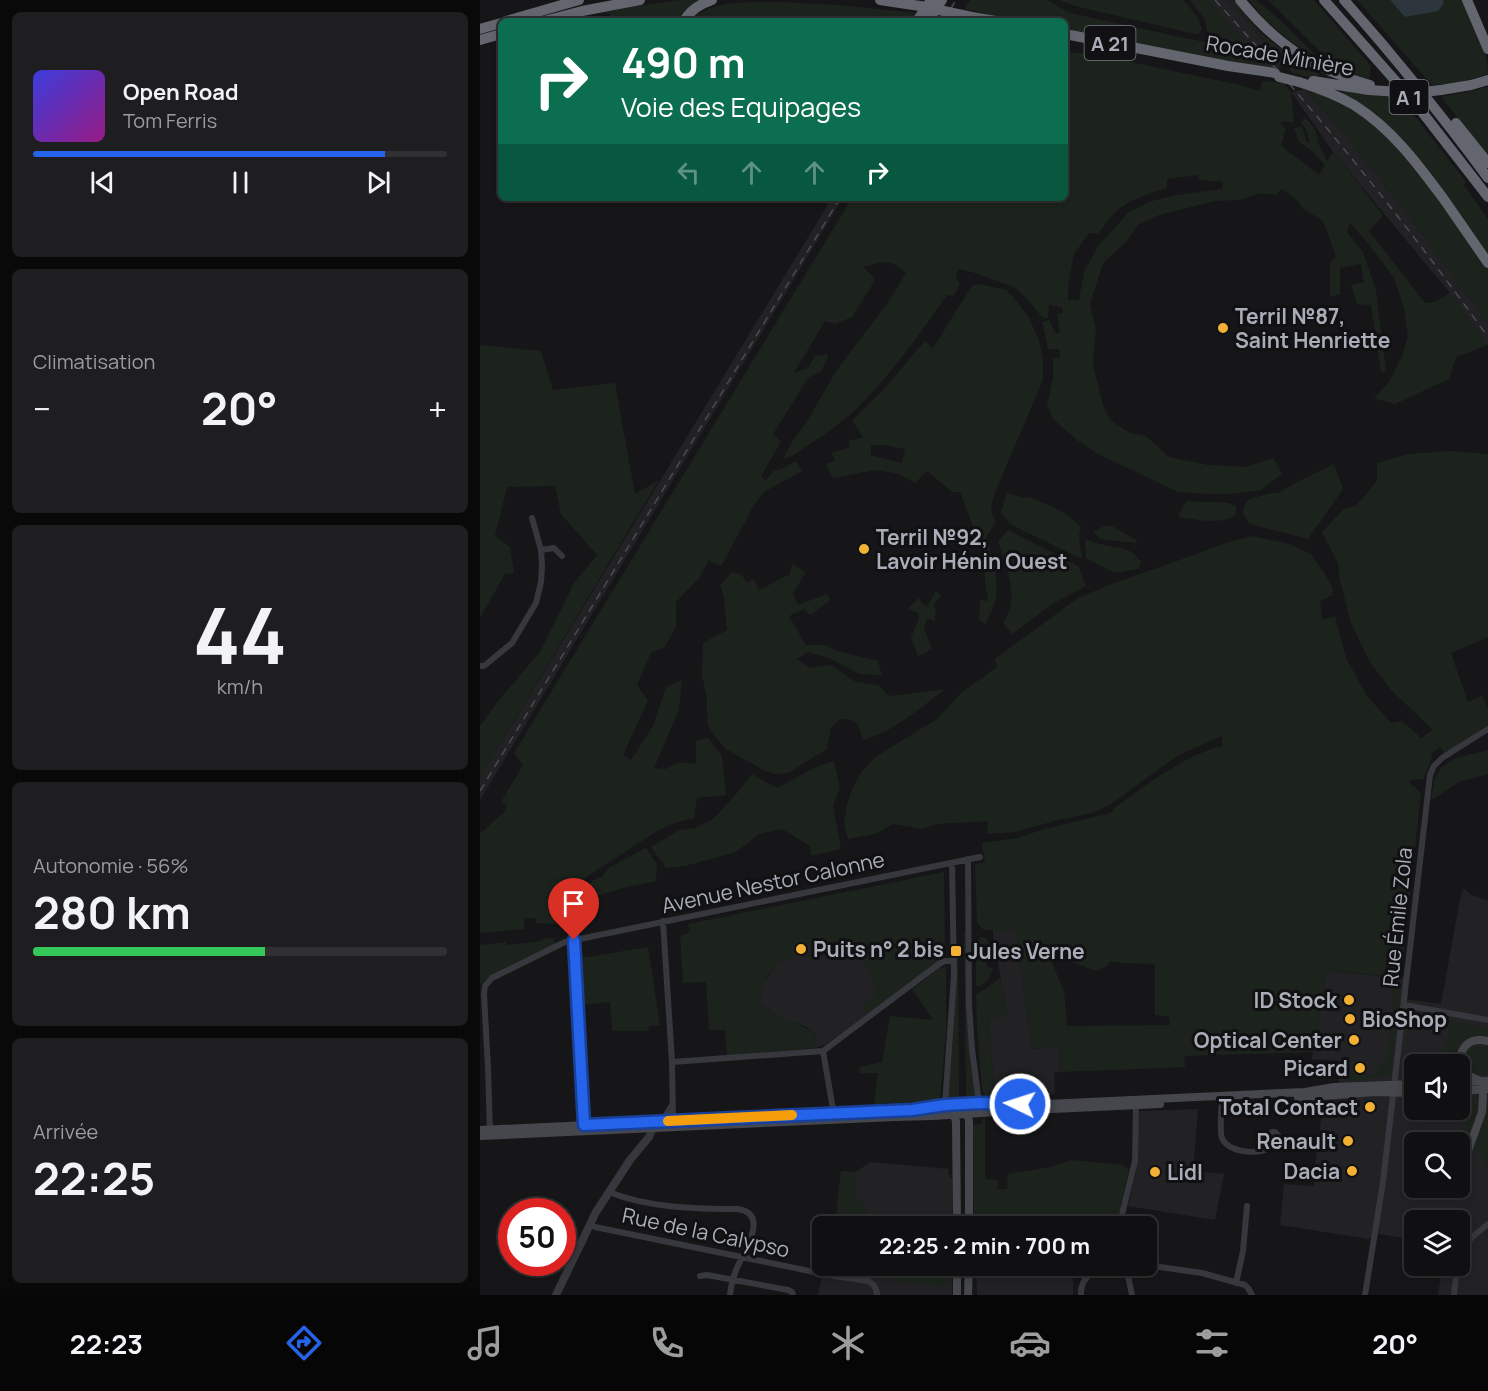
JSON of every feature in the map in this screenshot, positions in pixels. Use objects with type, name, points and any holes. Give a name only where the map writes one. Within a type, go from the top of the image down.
[{"type":"highway","points":[[528,14],[560,0]]},
{"type":"highway","points":[[515,18],[579,0]]},
{"type":"highway","points":[[555,18],[640,0]]},
{"type":"highway","points":[[686,18],[694,8],[712,0]]},
{"type":"highway","points":[[880,0],[982,18]]},
{"type":"highway","points":[[920,18],[931,0]]},
{"type":"highway","points":[[930,18],[942,0]]},
{"type":"highway","points":[[1240,0],[1268,32],[1290,49],[1333,72],[1370,87]]},
{"type":"highway","name":"A 1","points":[[1324,0],[1415,104],[1488,197]]},
{"type":"highway","name":"A 1","points":[[1344,0],[1419,88],[1488,178]]},
{"type":"highway","points":[[1467,0],[1488,50]]},
{"type":"highway","points":[[480,29],[498,23]]},
{"type":"highway","name":"Rocade Minière","points":[[1068,35],[1297,80],[1415,93],[1461,87],[1488,80]]},
{"type":"highway","points":[[1297,80],[1354,106],[1375,120],[1390,134],[1421,168],[1488,262]]},
{"type":"highway","points":[[1419,88],[1434,98],[1488,163]]},
{"type":"main road","points":[[1461,1054],[1463,1048],[1471,1041],[1488,1041]]},
{"type":"main road","points":[[636,1125],[652,1126],[971,1107],[1222,1098],[1305,1092],[1334,1087],[1404,1091]]},
{"type":"main road","points":[[1395,1089],[1404,1087]]},
{"type":"main road","points":[[1470,1091],[1486,1094],[1470,1145]]},
{"type":"main road","points":[[480,1130],[490,1132],[584,1128],[673,1120],[903,1116],[950,1109],[1020,1104],[1136,1102]]},
{"type":"main road","points":[[969,1216],[971,1107]]},
{"type":"main road","points":[[950,1109],[956,1125],[957,1216]]},
{"type":"main road","points":[[480,1136],[490,1132]]},
{"type":"main road","points":[[957,1276],[957,1295]]},
{"type":"main road","points":[[968,1295],[969,1276]]},
{"type":"street","points":[[481,667],[512,643],[536,603],[542,566],[541,550],[532,518]]},
{"type":"street","points":[[541,550],[554,548],[562,556]]},
{"type":"street","name":"Rue Émile Zola","points":[[1365,1295],[1395,1089],[1430,775],[1434,766],[1442,758],[1488,729]]},
{"type":"street","name":"Avenue Nestor Calonne","points":[[490,1132],[484,994],[485,986],[492,978],[565,942],[980,857]]},
{"type":"street","points":[[968,859],[971,1107]]},
{"type":"street","points":[[950,1109],[954,961],[952,863]]},
{"type":"street","points":[[652,1126],[670,1125],[673,1120],[672,1062],[663,921]]},
{"type":"street","points":[[574,940],[584,1128]]},
{"type":"street","points":[[672,1062],[823,1051],[939,964],[954,961]]},
{"type":"street","points":[[1404,1005],[1488,1020]]},
{"type":"street","points":[[823,1051],[834,1116]]},
{"type":"street","points":[[1222,1098],[1221,1133],[1226,1143],[1231,1147],[1254,1152],[1267,1150],[1272,1145]]},
{"type":"street","points":[[1122,1216],[1135,1161],[1136,1102]]},
{"type":"street","points":[[652,1126],[661,1124],[673,1105]]},
{"type":"street","points":[[636,1125],[641,1141],[639,1149]]},
{"type":"street","points":[[556,1295],[596,1212],[649,1137],[652,1126]]},
{"type":"street","points":[[609,1192],[653,1204],[682,1208],[745,1210],[752,1216],[754,1230],[732,1280],[730,1295]]},
{"type":"street","points":[[1236,1283],[1243,1251],[1247,1206]]},
{"type":"street","name":"Rue de la Calypso","points":[[590,1224],[834,1276],[868,1281],[875,1287],[878,1295]]},
{"type":"street","points":[[1470,1240],[1488,1224]]},
{"type":"street","points":[[1157,1267],[1202,1274],[1245,1285],[1252,1295]]},
{"type":"street","points":[[700,1276],[707,1275],[788,1290],[794,1295]]},
{"type":"street","points":[[1081,1295],[1081,1285],[1089,1276]]},
{"type":"street","points":[[1128,1276],[1132,1295]]},
{"type":"street","points":[[1454,1295],[1456,1276]]},
{"type":"shaded area","points":[[680,0],[700,0],[683,18],[610,18],[610,14],[603,13]]},
{"type":"shaded area","points":[[970,0],[1047,0],[1070,13],[1250,51],[1254,49],[1272,70],[1068,31],[1068,18],[1008,18],[964,9]]},
{"type":"shaded area","points":[[1059,0],[1183,0],[1197,16],[1202,29],[1195,34],[1075,6]]},
{"type":"shaded area","points":[[1190,0],[1209,0],[1246,41],[1242,43],[1232,38],[1212,38],[1207,31],[1205,20]]},
{"type":"shaded area","points":[[1193,0],[1228,0],[1286,66],[1272,70],[1245,50],[1225,46],[1227,38]]},
{"type":"shaded area","points":[[1228,0],[1233,0],[1272,42],[1297,58],[1309,70],[1318,73],[1318,79],[1292,73]]},
{"type":"shaded area","points":[[1249,0],[1256,0],[1280,20],[1318,58],[1290,41],[1265,19]]},
{"type":"shaded area","points":[[1268,0],[1314,0],[1371,66],[1369,79],[1348,73],[1335,66]]},
{"type":"shaded area","points":[[1357,0],[1390,0],[1405,17],[1444,3],[1443,0],[1463,0],[1483,46],[1488,74],[1455,83],[1432,85]]},
{"type":"shaded area","points":[[1390,0],[1443,0],[1444,3],[1438,11],[1405,17]]},
{"type":"shaded area","points":[[743,2],[838,5],[916,13],[914,18],[694,18],[708,9]]},
{"type":"shaded area","points":[[1068,53],[1088,53],[1260,91],[1262,81],[1284,83],[1291,92],[1294,122],[1280,122],[1286,129],[1281,146],[1319,175],[1325,165],[1310,149],[1299,142],[1294,128],[1302,127],[1307,143],[1310,142],[1306,129],[1301,123],[1304,117],[1313,126],[1327,161],[1333,152],[1383,215],[1369,231],[1425,303],[1434,302],[1450,293],[1488,345],[1456,357],[1449,379],[1395,404],[1374,398],[1389,382],[1402,356],[1408,336],[1404,308],[1394,278],[1350,223],[1347,232],[1363,252],[1376,290],[1386,371],[1381,372],[1371,305],[1357,304],[1351,285],[1364,282],[1361,264],[1340,268],[1340,294],[1330,297],[1330,262],[1336,256],[1323,221],[1302,208],[1296,199],[1281,189],[1276,195],[1260,193],[1240,200],[1215,201],[1159,215],[1138,225],[1126,242],[1103,263],[1090,304],[1096,329],[1093,365],[1104,408],[1111,421],[1130,433],[1146,436],[1169,457],[1208,465],[1245,467],[1273,458],[1282,474],[1261,490],[1231,494],[1178,492],[1098,454],[1077,440],[1054,420],[1047,406],[1053,377],[1053,358],[1060,358],[1059,349],[1048,349],[1042,322],[1049,320],[1056,334],[1060,332],[1057,314],[1063,313],[1063,308],[1049,305],[1048,318],[1043,318],[1014,287],[958,269],[956,276],[960,285],[953,296],[947,295],[866,400],[830,430],[792,456],[783,459],[836,371],[889,301],[906,273],[886,262],[863,267],[874,278],[874,282],[852,317],[835,324],[825,321],[794,373],[808,368],[815,356],[827,354],[828,358],[821,371],[808,378],[773,434],[781,442],[761,476],[766,481],[773,471],[796,461],[802,471],[764,492],[753,507],[721,566],[709,560],[699,578],[676,602],[676,627],[665,647],[651,653],[637,685],[648,701],[623,755],[631,760],[653,726],[666,687],[682,680],[679,710],[654,768],[666,769],[679,762],[696,764],[696,741],[708,738],[722,756],[726,795],[697,798],[694,818],[672,824],[654,833],[588,876],[562,897],[575,912],[575,920],[556,924],[536,923],[535,918],[524,918],[524,929],[480,933],[480,831],[482,832],[504,812],[507,806],[501,802],[523,765],[514,753],[850,201],[1068,201]],"holes":[[[1199,175],[1199,180],[1223,182],[1222,189],[1152,201],[1129,212],[1098,246],[1084,272],[1079,300],[1068,300],[1068,286],[1074,254],[1089,233],[1098,234],[1122,207],[1143,196],[1167,188],[1167,179]]]},
{"type":"shaded area","points":[[1488,87],[1488,156],[1441,97]]},
{"type":"shaded area","points":[[1328,88],[1400,97],[1466,182],[1464,185],[1488,219],[1488,258],[1416,157]]},
{"type":"shaded area","points":[[1305,89],[1399,203],[1488,323],[1488,346],[1450,293],[1333,152],[1291,92]]},
{"type":"shaded area","points":[[1305,89],[1340,102],[1380,128],[1410,159],[1488,269],[1488,323],[1399,203]]},
{"type":"shaded area","points":[[830,201],[841,201],[480,800],[480,777]]},
{"type":"shaded area","points":[[978,284],[1006,290],[1014,298],[1028,316],[1039,340],[1043,360],[1043,380],[992,502],[991,509],[996,521],[986,538],[997,585],[993,607],[985,624],[979,619],[980,600],[988,601],[984,564],[977,537],[960,492],[952,492],[927,471],[915,483],[899,474],[876,470],[833,478],[826,464],[835,461],[832,453],[850,447],[848,441],[863,437],[852,420],[882,391],[925,341],[933,348],[972,286]],"holes":[[[871,445],[905,449],[902,463],[871,455]]]},
{"type":"shaded area","points":[[480,345],[541,351],[553,390],[615,383],[635,494],[659,480],[480,777],[480,726],[540,652],[574,583],[597,555],[561,514],[555,486],[507,487],[495,536],[510,547],[514,573],[505,574],[480,618]]},
{"type":"shaded area","points":[[1449,451],[1488,454],[1488,637],[1451,653],[1468,702],[1482,695],[1488,709],[1488,725],[1445,754],[1440,747],[1432,753],[1423,779],[1410,780],[1410,784],[1421,793],[1401,977],[1326,971],[1313,1052],[1184,1056],[1185,1067],[1060,1072],[1059,1047],[1032,1049],[1016,930],[984,930],[977,923],[975,865],[985,862],[982,843],[1018,838],[1044,829],[1111,813],[1114,808],[1165,772],[1193,757],[1222,746],[1222,736],[1177,756],[1111,804],[1092,813],[1015,832],[987,834],[988,821],[937,824],[923,829],[893,824],[875,834],[848,839],[844,823],[847,805],[852,789],[862,771],[877,756],[937,719],[962,692],[997,667],[995,659],[1078,598],[1226,543],[1252,536],[1290,544],[1311,554],[1332,587],[1333,595],[1320,601],[1322,620],[1335,616],[1346,658],[1367,696],[1391,723],[1402,721],[1421,738],[1433,730],[1391,690],[1370,662],[1351,623],[1338,563],[1322,532],[1344,509],[1356,506],[1377,481],[1377,463],[1409,454]],"holes":[[[1056,956],[1096,971],[1108,965],[1110,961],[1155,964],[1155,1015],[1169,1017],[1170,1025],[1067,1026],[1064,991],[1052,963]]]},
{"type":"shaded area","points":[[1334,464],[1343,489],[1308,539],[1250,524],[1243,514],[1244,506],[1249,499],[1278,493]]},
{"type":"shaded area","points":[[1007,493],[1033,498],[1070,517],[1081,527],[1079,536],[1082,559],[1010,524],[1001,512]]},
{"type":"shaded area","points":[[1186,501],[1229,503],[1236,507],[1236,514],[1231,518],[1217,521],[1178,517]]},
{"type":"shaded area","points":[[1104,526],[1112,526],[1138,541],[1134,543],[1100,539],[1093,532]]},
{"type":"shaded area","points":[[1008,530],[1078,566],[1086,586],[1054,603],[1012,634],[1003,623],[1010,609],[1012,592],[998,541]]},
{"type":"shaded area","points":[[1085,539],[1128,550],[1141,562],[1138,569],[1115,573],[1086,558]]},
{"type":"shaded area","points":[[792,564],[806,572],[793,594],[798,605],[827,594],[830,600],[810,615],[804,609],[789,616],[806,645],[825,645],[837,651],[878,661],[882,675],[859,674],[831,659],[808,652],[797,659],[810,668],[831,665],[856,682],[878,685],[889,696],[946,689],[896,725],[863,740],[854,721],[840,719],[831,727],[827,749],[788,773],[776,774],[765,771],[726,749],[708,725],[707,699],[702,675],[703,643],[727,630],[724,598],[720,585],[732,572],[741,574],[747,583],[754,579],[759,590],[790,574]]},
{"type":"shaded area","points":[[936,591],[941,595],[934,604],[936,614],[934,621],[927,618],[924,628],[932,649],[918,656],[911,638],[919,618],[918,613],[907,609],[919,598],[927,607]]},
{"type":"shaded area","points":[[1488,750],[1488,774],[1459,782],[1433,799],[1431,798],[1435,778],[1442,767],[1456,758]]},
{"type":"shaded area","points":[[834,761],[840,788],[833,805],[841,849],[811,856],[810,846],[782,829],[759,834],[736,852],[685,866],[666,868],[651,847],[679,830],[695,828],[712,820],[752,774],[777,788],[816,767]]},
{"type":"shaded area","points":[[646,848],[657,864],[656,881],[593,897],[587,887],[593,880],[603,876],[608,868]]},
{"type":"shaded area","points":[[944,872],[945,958],[868,1014],[863,1007],[878,993],[864,960],[850,956],[795,955],[777,965],[765,979],[759,1003],[773,1013],[815,1034],[816,1048],[727,1055],[725,1030],[709,1030],[706,982],[683,983],[680,936],[690,932],[688,924]]},
{"type":"shaded area","points":[[1464,888],[1470,894],[1488,901],[1488,1295],[1438,1295],[1441,1276],[1470,1276],[1470,1210],[1404,1210],[1404,1238],[1379,1234],[1369,1239],[1280,1225],[1284,1184],[1314,1186],[1324,1099],[1339,1098],[1339,1061],[1312,1059],[1326,971],[1407,977],[1405,999],[1441,1004]]},
{"type":"shaded area","points":[[993,930],[1016,930],[1032,1049],[1059,1047],[1060,1072],[1054,1073],[1055,1094],[1042,1097],[995,1099],[988,1018],[1007,1016]]},
{"type":"shaded area","points":[[964,933],[967,933],[975,1097],[966,1097]]},
{"type":"shaded area","points":[[982,937],[988,942],[990,957],[986,960],[987,966],[993,968],[989,979],[978,987],[976,985],[976,954],[981,954],[981,950],[976,950],[976,941]]},
{"type":"shaded area","points":[[553,938],[556,944],[489,977],[480,985],[480,945],[506,942],[506,945]]},
{"type":"shaded area","points":[[648,947],[660,1025],[649,1026],[648,1031],[612,1031],[610,1002],[583,1005],[581,958]]},
{"type":"shaded area","points":[[795,955],[850,956],[864,960],[878,993],[868,1014],[826,1044],[816,1048],[815,1033],[804,1026],[781,1018],[759,1003],[765,980],[777,965]]},
{"type":"shaded area","points":[[955,956],[958,956],[959,1098],[948,1098]]},
{"type":"shaded area","points":[[940,965],[942,968],[946,967],[946,1032],[940,1099],[874,1104],[878,1073],[860,1073],[859,1067],[882,1062],[890,1016],[933,1020],[912,989],[930,976]]},
{"type":"shaded area","points":[[1000,978],[1007,1016],[988,1019],[995,1099],[989,1099],[985,1097],[982,1087],[976,994]]},
{"type":"shaded area","points":[[1389,988],[1399,988],[1401,992],[1390,1076],[1346,1081],[1347,1072],[1374,1075],[1381,1063],[1386,1064],[1394,996],[1390,995]]},
{"type":"shaded area","points":[[1451,1020],[1488,1028],[1488,1037],[1468,1039],[1459,1046],[1455,1054],[1441,1054],[1442,1050],[1445,1050]]},
{"type":"shaded area","points":[[1476,1044],[1488,1046],[1488,1075],[1470,1074],[1470,1054],[1465,1054],[1466,1050]]},
{"type":"shaded area","points":[[1470,1096],[1481,1097],[1470,1136],[1470,1132],[1464,1132],[1466,1120],[1470,1120]]},
{"type":"shaded area","points":[[1485,1098],[1488,1101],[1488,1170],[1481,1153],[1472,1149]]},
{"type":"shaded area","points":[[1198,1109],[1193,1171],[1224,1174],[1215,1220],[1128,1206],[1136,1172],[1139,1111]]},
{"type":"shaded area","points":[[985,1118],[985,1179],[998,1180],[997,1189],[1007,1189],[1008,1174],[1051,1167],[1072,1160],[1123,1165],[1129,1170],[1119,1216],[974,1216],[973,1125],[982,1124],[982,1119]]},
{"type":"shaded area","points":[[870,1162],[949,1169],[948,1175],[952,1178],[952,1216],[836,1216],[841,1171],[856,1172]]},
{"type":"shaded area","points":[[841,1171],[856,1172],[855,1200],[863,1203],[869,1216],[836,1216]]},
{"type":"shaded area","points":[[824,1276],[952,1276],[952,1295],[818,1295]]},
{"type":"shaded area","points":[[883,1276],[952,1276],[941,1287],[884,1279]]},
{"type":"shaded area","points":[[976,1276],[1073,1276],[1073,1295],[977,1295]]},
{"type":"railway","points":[[945,18],[956,0]]},
{"type":"railway","points":[[1215,0],[1357,165],[1488,337]]},
{"type":"railway","points":[[480,791],[838,201]]},
{"type":"slow traffic","points":[[668,1121],[792,1115]]},
{"type":"place","name":"Terril №87, Saint Henriette","points":[[1223,328]]},
{"type":"place","name":"Terril №92, Lavoir Hénin Ouest","points":[[864,549]]},
{"type":"place","name":"Puits n° 2 bis","points":[[801,949]]},
{"type":"place","name":"Jules Verne","points":[[956,951]]},
{"type":"place","name":"ID Stock","points":[[1349,1000]]},
{"type":"place","name":"BioShop","points":[[1350,1019]]},
{"type":"place","name":"Optical Center","points":[[1354,1040]]},
{"type":"place","name":"Picard","points":[[1360,1068]]},
{"type":"place","name":"Total Contact","points":[[1370,1107]]},
{"type":"place","name":"Renault","points":[[1348,1141]]},
{"type":"place","name":"Dacia","points":[[1352,1171]]},
{"type":"place","name":"Lidl","points":[[1155,1172]]},
{"type":"route","points":[[574,940],[584,1125],[912,1110],[989,1102],[1020,1104]]}]
